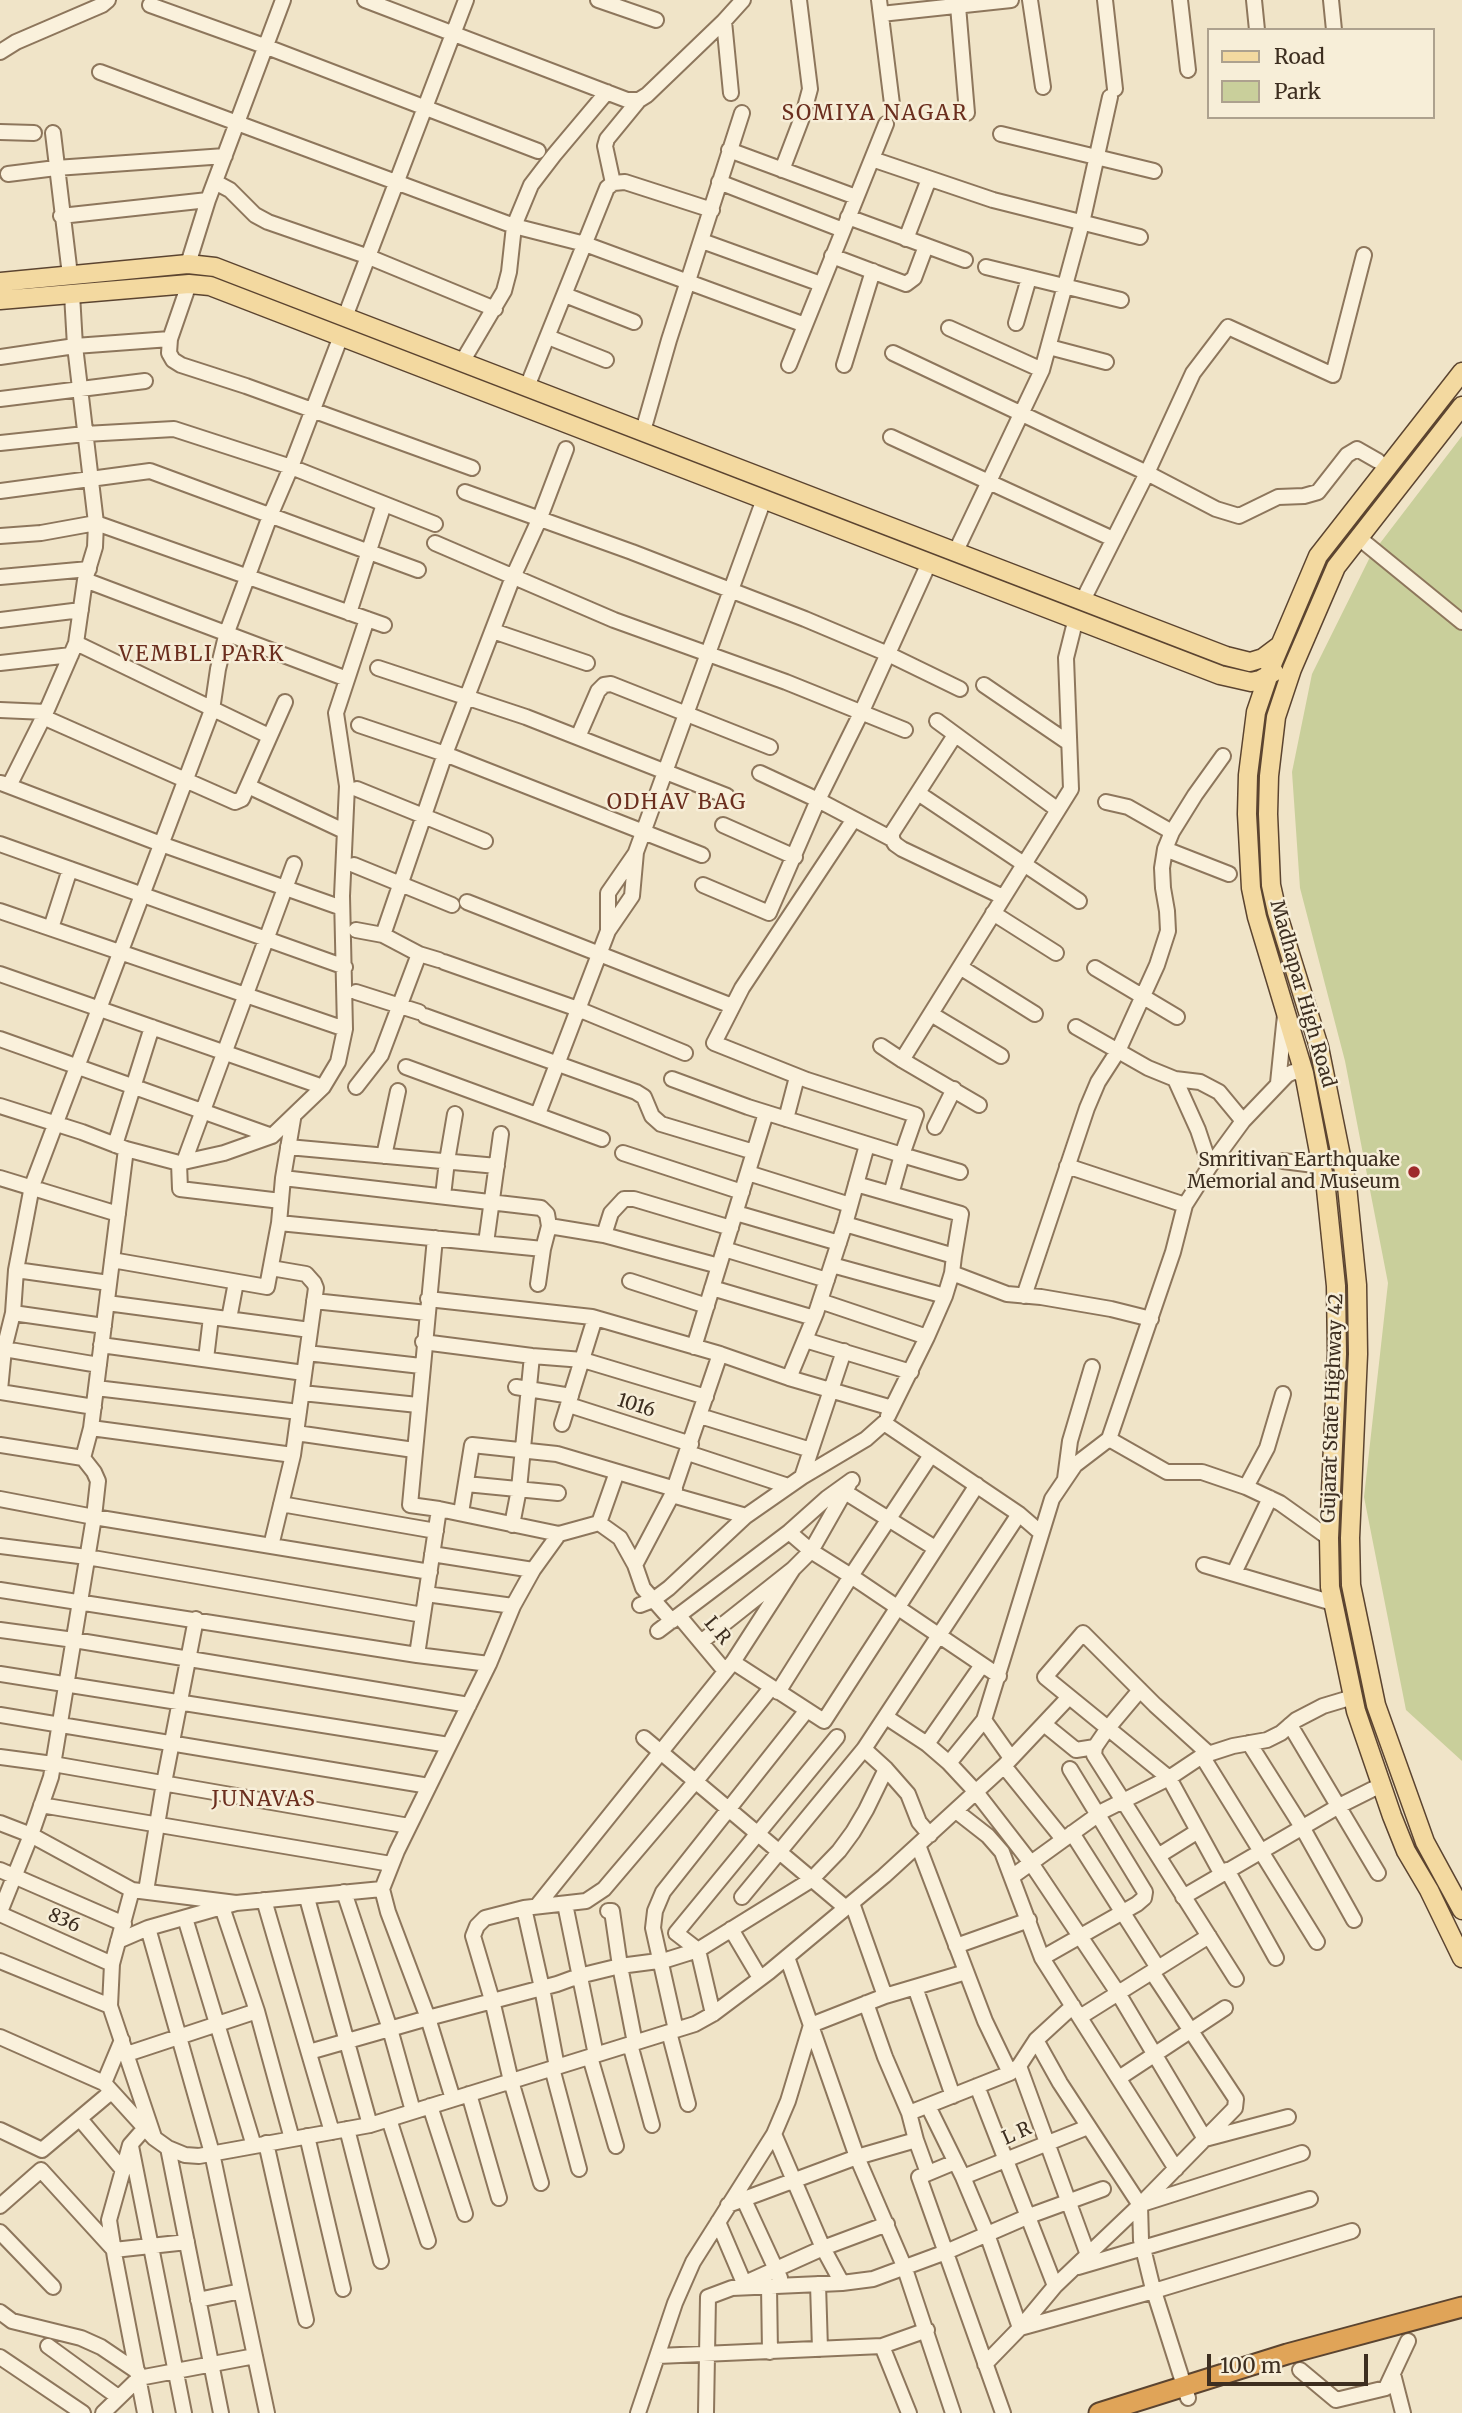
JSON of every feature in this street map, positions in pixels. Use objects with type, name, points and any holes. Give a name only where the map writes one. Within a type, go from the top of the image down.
[{"type":"highway","points":[[1141,2413],[1186,2392],[1287,2354],[1462,2307]]},
{"type":"highway","points":[[1098,2413],[1290,2367],[1462,2319]]},
{"type":"main road","points":[[0,282],[188,264],[215,267],[955,553],[1240,660],[1250,662],[1263,658],[1279,646]]},
{"type":"main road","points":[[0,300],[189,284],[210,286],[1236,680],[1251,682],[1267,677],[1299,653]]},
{"type":"main road","name":"Madhapar High Road","points":[[1462,372],[1318,556],[1279,646],[1256,712],[1247,801],[1251,888],[1256,917],[1304,1073],[1322,1166],[1336,1286],[1337,1354],[1329,1538],[1330,1587],[1356,1711],[1406,1851],[1429,1890],[1462,1958]]},
{"type":"main road","name":"Gujarat State Highway 42","points":[[1462,406],[1336,567],[1299,653],[1276,717],[1269,776],[1271,885],[1320,1047],[1347,1186],[1357,1284],[1358,1354],[1351,1585],[1376,1705],[1425,1842],[1462,1910]]},
{"type":"main road","points":[[1236,680],[1246,691],[1256,712]]},
{"type":"street","points":[[0,52],[108,0]]},
{"type":"street","points":[[188,264],[208,200],[283,0]]},
{"type":"street","points":[[365,0],[627,100],[639,100]]},
{"type":"street","points":[[345,317],[466,0]]},
{"type":"street","points":[[598,0],[656,20]]},
{"type":"street","points":[[613,183],[605,146],[607,139],[639,100],[743,0]]},
{"type":"street","points":[[782,170],[810,89],[799,0]]},
{"type":"street","points":[[892,104],[880,7],[957,6],[1011,0]]},
{"type":"street","points":[[1030,0],[1043,87]]},
{"type":"street","points":[[955,553],[1022,414],[1042,370],[1049,347],[1113,93],[1105,0]]},
{"type":"street","points":[[1180,0],[1188,70]]},
{"type":"street","points":[[1254,0],[1257,28]]},
{"type":"street","points":[[1331,0],[1334,28]]},
{"type":"street","points":[[150,5],[538,151]]},
{"type":"street","points":[[957,6],[967,113]]},
{"type":"street","points":[[724,21],[731,93]]},
{"type":"street","points":[[100,72],[514,226],[585,244],[805,325]]},
{"type":"street","points":[[462,362],[504,291],[514,226],[531,186],[607,92]]},
{"type":"street","points":[[643,431],[687,281],[742,113]]},
{"type":"street","points":[[789,365],[886,124]]},
{"type":"street","points":[[0,132],[34,133]]},
{"type":"street","points":[[52,133],[70,275]]},
{"type":"street","points":[[1001,134],[1154,171]]},
{"type":"street","points":[[729,150],[856,197]]},
{"type":"street","points":[[8,174],[225,156]]},
{"type":"street","points":[[872,159],[993,200],[1140,237]]},
{"type":"street","points":[[906,239],[929,179]]},
{"type":"street","points":[[215,182],[230,190],[255,215],[268,222],[369,257],[495,309]]},
{"type":"street","points":[[527,387],[602,196],[613,183],[625,182],[712,210]]},
{"type":"street","points":[[719,182],[845,223],[906,239],[965,260]]},
{"type":"street","points":[[61,216],[208,200]]},
{"type":"street","points":[[702,241],[821,284]]},
{"type":"street","points":[[832,256],[901,282],[910,282],[926,246]]},
{"type":"street","points":[[1083,600],[1147,473],[1193,373],[1228,327],[1333,375],[1364,255]]},
{"type":"street","points":[[986,267],[1121,300]]},
{"type":"street","points":[[844,365],[873,271]]},
{"type":"street","points":[[1016,323],[1029,278]]},
{"type":"street","points":[[189,284],[170,339],[169,353],[173,360],[472,468]]},
{"type":"street","points":[[72,295],[75,346],[96,523],[95,547],[87,574],[73,649],[44,714],[4,785],[342,908]]},
{"type":"street","points":[[565,295],[634,322]]},
{"type":"street","points":[[948,328],[1042,370]]},
{"type":"street","points":[[94,1407],[0,1391],[4,1340],[13,1314],[16,1270],[32,1186],[212,710],[227,632],[341,336]]},
{"type":"street","points":[[548,337],[606,360]]},
{"type":"street","points":[[0,357],[75,346],[170,339]]},
{"type":"street","points":[[1049,347],[1106,362]]},
{"type":"street","points":[[893,353],[1147,473],[1216,509],[1239,516],[1278,497],[1304,496],[1318,492],[1347,455],[1357,449],[1378,461]]},
{"type":"street","points":[[0,399],[145,381]]},
{"type":"street","points":[[0,443],[85,434],[174,429],[291,467],[435,524]]},
{"type":"street","points":[[891,437],[1113,539]]},
{"type":"street","points":[[383,935],[466,696],[566,449]]},
{"type":"street","points":[[0,491],[150,471],[418,570]]},
{"type":"street","points":[[465,492],[632,552],[805,619],[888,654],[960,689]]},
{"type":"street","points":[[538,1114],[608,931],[632,896],[636,852],[764,499]]},
{"type":"street","points":[[349,613],[384,504]]},
{"type":"street","points":[[0,536],[41,533],[96,523],[384,625]]},
{"type":"street","points":[[1359,538],[1462,622]]},
{"type":"street","points":[[435,543],[614,620],[862,711],[905,730]]},
{"type":"street","points":[[703,885],[769,913],[818,800],[929,563]]},
{"type":"street","points":[[0,577],[87,574],[347,679]]},
{"type":"street","points":[[0,620],[81,610]]},
{"type":"street","points":[[902,1060],[1071,789],[1066,658],[1076,618]]},
{"type":"street","points":[[0,1106],[121,1147],[182,1162],[224,1153],[272,1136],[293,1119],[323,1087],[338,1062],[345,1029],[342,908],[347,786],[336,713],[368,620]]},
{"type":"street","points":[[494,631],[587,663]]},
{"type":"street","points":[[0,663],[73,649],[269,736]]},
{"type":"street","points":[[378,668],[466,696],[578,737],[727,796]]},
{"type":"street","points":[[578,737],[598,691],[604,685],[611,684],[769,747]]},
{"type":"street","points":[[984,685],[1069,743]]},
{"type":"street","points":[[0,710],[44,714],[235,802],[243,799],[285,702]]},
{"type":"street","points":[[937,721],[1058,810]]},
{"type":"street","points":[[359,725],[445,754],[702,855]]},
{"type":"street","points":[[955,735],[892,833],[892,839],[895,845],[902,849],[1003,897]]},
{"type":"street","points":[[1024,1296],[1095,1090],[1118,1051],[1157,965],[1168,931],[1162,868],[1165,849],[1172,832],[1223,756]]},
{"type":"street","points":[[760,773],[892,839]]},
{"type":"street","points":[[248,786],[344,831]]},
{"type":"street","points":[[357,789],[485,841]]},
{"type":"street","points":[[918,793],[1079,901]]},
{"type":"street","points":[[1106,802],[1128,807],[1172,832]]},
{"type":"street","points":[[854,819],[742,988],[714,1044],[797,1077],[916,1115],[891,1194]]},
{"type":"street","points":[[723,825],[795,857]]},
{"type":"street","points":[[0,844],[345,967]]},
{"type":"street","points":[[1165,849],[1229,874]]},
{"type":"street","points":[[608,931],[608,893],[636,852]]},
{"type":"street","points":[[281,1201],[180,1189],[182,1162],[294,864]]},
{"type":"street","points":[[354,866],[452,905]]},
{"type":"street","points":[[51,928],[70,869]]},
{"type":"street","points":[[467,902],[732,1006]]},
{"type":"street","points":[[0,911],[345,1029]]},
{"type":"street","points":[[993,913],[1056,953]]},
{"type":"street","points":[[356,930],[383,935],[419,954],[578,1009],[685,1053]]},
{"type":"street","points":[[356,1087],[381,1055],[419,954]]},
{"type":"street","points":[[960,967],[1035,1014]]},
{"type":"street","points":[[1095,968],[1177,1017]]},
{"type":"street","points":[[0,974],[323,1087]]},
{"type":"street","points":[[356,992],[636,1092],[644,1097],[652,1116],[661,1124],[754,1152]]},
{"type":"street","points":[[1278,1083],[1286,1012]]},
{"type":"street","points":[[930,1014],[1001,1056]]},
{"type":"street","points":[[83,1458],[91,1428],[102,1345],[118,1214],[121,1147],[134,1086],[152,1027]]},
{"type":"street","points":[[1076,1027],[1148,1068],[1175,1079],[1200,1083],[1219,1092],[1243,1121]]},
{"type":"street","points":[[0,1039],[272,1136]]},
{"type":"street","points":[[881,1046],[979,1105]]},
{"type":"street","points":[[381,1055],[602,1139]]},
{"type":"street","points":[[949,1763],[984,1720],[1052,1499],[1076,1465],[1109,1439],[1173,1252],[1185,1205],[1243,1121],[1278,1083],[1293,1072],[1304,1073]]},
{"type":"street","points":[[786,1119],[797,1077]]},
{"type":"street","points":[[672,1079],[766,1113],[960,1172]]},
{"type":"street","points":[[1175,1079],[1198,1130],[1210,1166]]},
{"type":"street","points":[[935,1127],[954,1089]]},
{"type":"street","points":[[384,1156],[398,1091]]},
{"type":"street","points":[[694,1347],[766,1113]]},
{"type":"street","points":[[443,1196],[455,1114]]},
{"type":"street","points":[[112,1260],[267,1287],[293,1119]]},
{"type":"street","points":[[486,1243],[502,1134]]},
{"type":"street","points":[[789,1378],[820,1301],[867,1145]]},
{"type":"street","points":[[288,1147],[497,1166]]},
{"type":"street","points":[[622,1153],[742,1192]]},
{"type":"street","points":[[1283,1161],[1322,1166]]},
{"type":"street","points":[[1067,1166],[1185,1205]]},
{"type":"street","points":[[748,1172],[850,1205]]},
{"type":"street","points":[[0,1178],[118,1214]]},
{"type":"street","points":[[283,1178],[541,1208],[547,1214],[549,1226],[538,1284]]},
{"type":"street","points":[[647,1603],[694,1566],[746,1516],[788,1486],[866,1438],[884,1423],[911,1372],[945,1296],[952,1273],[961,1214],[856,1184]]},
{"type":"street","points":[[604,1235],[611,1213],[624,1199],[634,1199],[731,1228]]},
{"type":"street","points":[[736,1213],[839,1243]]},
{"type":"street","points":[[279,1223],[543,1249]]},
{"type":"street","points":[[845,1224],[954,1256]]},
{"type":"street","points":[[549,1226],[604,1235],[719,1266]]},
{"type":"street","points":[[435,1238],[423,1342],[410,1505],[439,1508],[559,1534],[599,1523],[617,1472]]},
{"type":"street","points":[[724,1249],[827,1280]]},
{"type":"street","points":[[832,1265],[945,1296]]},
{"type":"street","points":[[271,1268],[306,1274],[316,1288],[293,1455],[271,1546]]},
{"type":"street","points":[[16,1270],[109,1283]]},
{"type":"street","points":[[952,1273],[1007,1294],[1111,1309],[1150,1319]]},
{"type":"street","points":[[629,1281],[707,1306]]},
{"type":"street","points":[[229,1320],[236,1282]]},
{"type":"street","points":[[712,1289],[814,1318]]},
{"type":"street","points":[[314,1301],[595,1318],[892,1408]]},
{"type":"street","points":[[820,1301],[927,1337]]},
{"type":"street","points":[[107,1303],[310,1330]]},
{"type":"street","points":[[13,1314],[104,1326]]},
{"type":"street","points":[[206,1359],[211,1317]]},
{"type":"street","points":[[562,1424],[595,1318]]},
{"type":"street","points":[[806,1339],[911,1372]]},
{"type":"street","points":[[4,1340],[99,1366]]},
{"type":"street","points":[[423,1342],[583,1360],[706,1397]]},
{"type":"street","points":[[102,1345],[304,1373]]},
{"type":"street","points":[[802,1477],[844,1351]]},
{"type":"street","points":[[307,1353],[421,1366]]},
{"type":"street","points":[[635,1565],[673,1492],[720,1354]]},
{"type":"street","points":[[512,1525],[519,1489],[522,1450],[522,1388],[532,1356]]},
{"type":"street","points":[[1065,1479],[1070,1441],[1092,1367]]},
{"type":"street","points":[[96,1388],[299,1412]]},
{"type":"street","name":"1016","points":[[522,1388],[570,1401],[788,1486]]},
{"type":"street","points":[[302,1393],[418,1405]]},
{"type":"street","points":[[1246,1487],[1268,1448],[1283,1394]]},
{"type":"street","points":[[700,1416],[811,1450]]},
{"type":"street","points":[[884,1423],[1019,1514],[1041,1533]]},
{"type":"street","points":[[91,1428],[293,1455]]},
{"type":"street","points":[[296,1433],[414,1450]]},
{"type":"street","points":[[1109,1439],[1167,1472],[1202,1472],[1246,1487],[1298,1515],[1329,1538]]},
{"type":"street","points":[[0,1445],[83,1458],[98,1480],[53,1764],[31,1835],[0,1913]]},
{"type":"street","points":[[461,1513],[472,1445],[557,1454],[746,1516]]},
{"type":"street","points":[[541,2183],[473,1937],[477,1926],[485,1918],[531,1907],[586,1901],[604,1889],[774,1690],[931,1455]]},
{"type":"street","points":[[658,1630],[789,1532],[852,1480],[811,1551],[793,1569],[701,1642]]},
{"type":"street","points":[[466,1484],[558,1493]]},
{"type":"street","points":[[688,2104],[653,1928],[655,1911],[663,1892],[807,1710],[824,1721],[977,1485]]},
{"type":"street","points":[[845,1492],[935,1548]]},
{"type":"street","points":[[0,1499],[429,1572]]},
{"type":"street","points":[[1234,1573],[1270,1499]]},
{"type":"street","points":[[281,1504],[436,1531]]},
{"type":"street","points":[[417,1655],[439,1508]]},
{"type":"street","points":[[742,1897],[864,1749],[1019,1514]]},
{"type":"street","name":"L R","points":[[599,1523],[620,1538],[635,1565],[647,1603],[675,1619],[729,1667],[807,1710]]},
{"type":"street","points":[[789,1532],[811,1551],[999,1676]]},
{"type":"street","points":[[453,2099],[428,2018],[382,1889],[409,1826],[489,1664],[513,1606],[533,1570],[559,1534]]},
{"type":"street","points":[[0,1546],[87,1558],[423,1615]]},
{"type":"street","points":[[432,1554],[533,1570]]},
{"type":"street","points":[[1204,1564],[1333,1603]]},
{"type":"street","points":[[579,2169],[555,2068],[531,1907],[729,1667],[793,1569]]},
{"type":"street","points":[[0,1590],[489,1664]]},
{"type":"street","points":[[426,1594],[513,1606]]},
{"type":"street","points":[[149,2134],[127,2054],[110,2006],[112,1964],[124,1924],[139,1891],[157,1824],[196,1619]]},
{"type":"street","points":[[0,1630],[469,1705]]},
{"type":"street","points":[[1276,1958],[1198,1831],[1169,1778],[1045,1676],[1083,1633],[1205,1755],[1317,1942]]},
{"type":"street","points":[[927,1744],[982,1665]]},
{"type":"street","points":[[0,1674],[449,1745]]},
{"type":"street","points":[[1140,1690],[1108,1728],[1094,1755],[1236,1979]]},
{"type":"street","points":[[1013,1876],[1098,1815],[1169,1778],[1205,1755],[1267,1740],[1323,1706],[1353,1696]]},
{"type":"street","points":[[0,2037],[108,2088],[149,2134],[168,2148],[185,2155],[212,2153],[370,2125],[695,2024],[713,2014],[787,1957],[930,1835],[1008,1762],[1069,1697]]},
{"type":"street","points":[[0,1715],[429,1786]]},
{"type":"street","points":[[886,1717],[927,1744],[949,1763],[976,1792],[1031,1863],[1118,1993],[1205,2139]]},
{"type":"street","points":[[984,1720],[1008,1762],[1068,1836],[1122,1913],[1190,2031],[1237,2099],[1235,2108],[1140,2205],[1055,2286],[985,2364]]},
{"type":"street","points":[[1045,1724],[1076,1750],[1096,1747]]},
{"type":"street","points":[[1290,1725],[1378,1873]]},
{"type":"street","points":[[713,2014],[698,1950],[676,1933],[837,1737]]},
{"type":"street","points":[[643,1738],[811,1880],[849,1905],[885,1996]]},
{"type":"street","points":[[1249,1743],[1302,1827],[1354,1920]]},
{"type":"street","points":[[864,1749],[908,1794],[919,1822],[930,1835]]},
{"type":"street","points":[[0,1757],[409,1826]]},
{"type":"street","points":[[309,2052],[579,1976],[620,1966],[661,1961],[698,1950],[811,1880],[853,1832],[886,1769]]},
{"type":"street","points":[[1042,1958],[1138,1904],[1144,1898],[1145,1892],[1070,1769]]},
{"type":"street","points":[[1183,1897],[1339,1806],[1373,1790]]},
{"type":"street","points":[[41,1805],[391,1864]]},
{"type":"street","points":[[956,1811],[997,1844],[1013,1876],[1042,1958],[1176,2169]]},
{"type":"street","points":[[0,1823],[31,1835],[139,1891],[229,1905]]},
{"type":"street","points":[[1158,1856],[1198,1831]]},
{"type":"street","points":[[918,1845],[985,2021],[1014,2069],[1047,2142],[1088,2255]]},
{"type":"street","points":[[0,1870],[124,1924]]},
{"type":"street","points":[[118,1941],[148,1928],[229,1905],[382,1889]]},
{"type":"street","points":[[344,1892],[390,2029],[413,2111]]},
{"type":"street","points":[[307,1898],[370,2125]]},
{"type":"street","points":[[264,1900],[332,2132]]},
{"type":"street","points":[[565,1904],[593,2056],[616,2146]]},
{"type":"street","points":[[229,1905],[292,2139]]},
{"type":"street","points":[[608,1911],[612,1911],[632,2044],[652,2125]]},
{"type":"street","name":"836","points":[[0,1913],[112,1964]]},
{"type":"street","points":[[185,1917],[217,2025],[260,2145],[306,2320]]},
{"type":"street","points":[[957,1946],[1029,1920]]},
{"type":"street","points":[[148,1928],[212,2153],[267,2413]]},
{"type":"street","points":[[731,1929],[760,1978]]},
{"type":"street","points":[[909,2113],[1014,2069],[1036,2040],[1077,2011],[1118,1993],[1209,1936]]},
{"type":"street","points":[[787,1957],[857,2157],[904,2266],[953,2413]]},
{"type":"street","points":[[0,1961],[110,2006]]},
{"type":"street","points":[[811,2025],[885,1996],[966,1972]]},
{"type":"street","points":[[915,1987],[953,2096]]},
{"type":"street","points":[[866,2003],[909,2113],[928,2173]]},
{"type":"street","points":[[1119,2078],[1225,2008]]},
{"type":"street","points":[[127,2054],[257,2011]]},
{"type":"street","points":[[638,2413],[675,2302],[693,2262],[774,2134],[788,2101],[811,2025]]},
{"type":"street","points":[[0,2130],[42,2150],[80,2119],[108,2088],[122,2040]]},
{"type":"street","points":[[1036,2040],[1060,2083],[1140,2205],[1142,2246],[1186,2392]]},
{"type":"street","points":[[977,2086],[1055,2286]]},
{"type":"street","points":[[469,2094],[499,2198]]},
{"type":"street","points":[[430,2106],[465,2214]]},
{"type":"street","points":[[928,2106],[987,2234],[1020,2328]]},
{"type":"street","points":[[1205,2139],[1288,2117]]},
{"type":"street","points":[[80,2119],[123,2170]]},
{"type":"street","points":[[389,2119],[428,2241]]},
{"type":"street","name":"L R","points":[[962,2177],[1088,2127]]},
{"type":"street","points":[[347,2129],[381,2261]]},
{"type":"street","points":[[145,2413],[109,2220],[130,2145],[149,2134]]},
{"type":"street","points":[[774,2134],[823,2248],[842,2283]]},
{"type":"street","points":[[307,2136],[343,2289]]},
{"type":"street","points":[[728,2205],[857,2157],[916,2140]]},
{"type":"street","points":[[130,2145],[184,2413]]},
{"type":"street","points":[[168,2148],[221,2413]]},
{"type":"street","points":[[1140,2205],[1301,2153]]},
{"type":"street","points":[[955,2162],[919,2177],[1003,2413]]},
{"type":"street","points":[[0,2206],[41,2170],[114,2250]]},
{"type":"street","points":[[738,2286],[842,2283],[873,2278],[1103,2189]]},
{"type":"street","points":[[1073,2268],[1310,2199]]},
{"type":"street","points":[[744,2200],[778,2269],[770,2352]]},
{"type":"street","points":[[718,2222],[738,2286]]},
{"type":"street","points":[[706,2413],[708,2297],[887,2224]]},
{"type":"street","points":[[1020,2328],[1352,2231]]},
{"type":"street","points":[[0,2232],[53,2287]]},
{"type":"street","points":[[114,2250],[187,2242]]},
{"type":"street","points":[[818,2284],[820,2349]]},
{"type":"street","points":[[198,2300],[241,2291]]},
{"type":"street","points":[[0,2312],[12,2321],[81,2337],[101,2347],[138,2375],[175,2372],[255,2356]]},
{"type":"street","points":[[658,2356],[882,2346],[927,2330]]},
{"type":"street","points":[[1300,2370],[1336,2400],[1386,2388],[1408,2341]]},
{"type":"street","points":[[48,2346],[118,2397]]},
{"type":"street","points":[[882,2346],[909,2413]]},
{"type":"street","points":[[0,2357],[83,2413]]},
{"type":"street","points":[[1393,2374],[1403,2413]]},
{"type":"street","points":[[103,2413],[138,2375]]},
{"type":"green space","name":"Smritivan Earthquake Memorial and Museum","points":[[1462,436],[1462,1761],[1406,1710],[1364,1497],[1388,1283],[1345,1061],[1300,888],[1292,772],[1312,674],[1371,555]]},
{"type":"place","name":"Smritivan Earthquake Memorial and Museum","points":[[1414,1172]]},
{"type":"district","name":"SOMIYA NAGAR","points":[[875,114]]},
{"type":"district","name":"VEMBLI PARK","points":[[202,655]]},
{"type":"district","name":"ODHAV BAG","points":[[677,803]]},
{"type":"district","name":"JUNAVAS","points":[[264,1800]]}]
